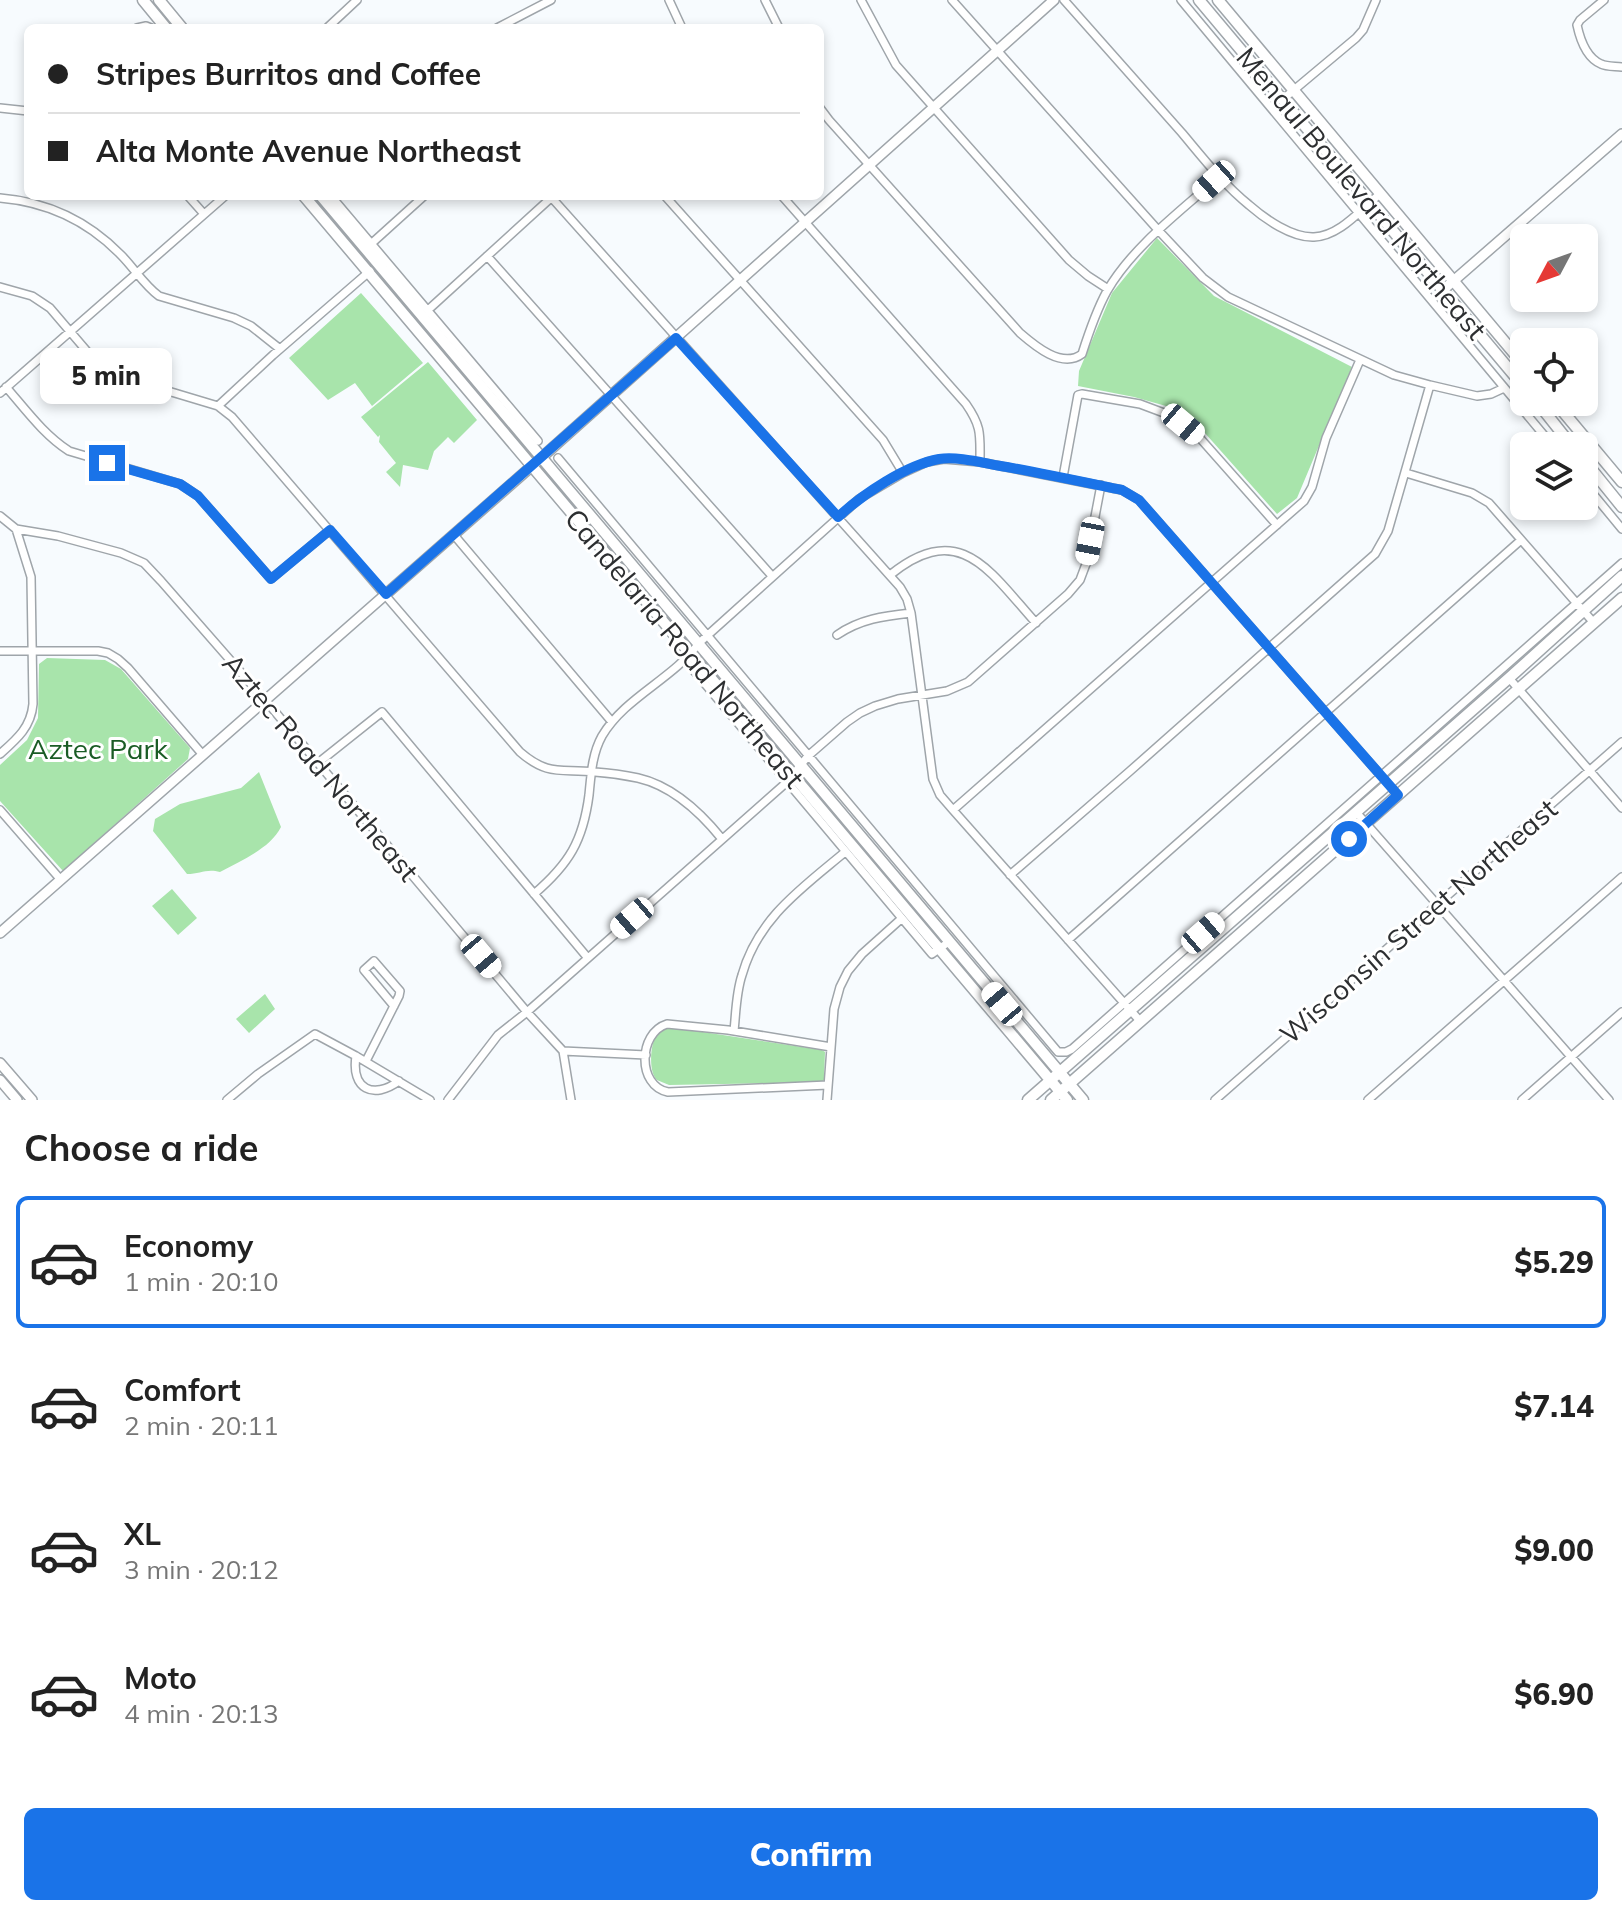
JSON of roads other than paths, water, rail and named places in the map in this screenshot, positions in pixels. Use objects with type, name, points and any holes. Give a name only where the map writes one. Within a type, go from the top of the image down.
[{"type":"main road","points":[[143,0],[163,24]]},
{"type":"main road","points":[[159,0],[179,24]]},
{"type":"main road","name":"Menaul Boulevard Northeast","points":[[1199,0],[1510,370]]},
{"type":"main road","name":"Menaul Boulevard Northeast","points":[[1218,0],[1510,348]]},
{"type":"main road","name":"Candelaria Road Northeast","points":[[307,200],[790,778],[940,949],[1050,1081],[1062,1094],[1083,1100]]},
{"type":"main road","name":"Candelaria Road Northeast","points":[[324,200],[541,458],[703,639],[805,760],[1059,1073],[1062,1094]]},
{"type":"main road","points":[[1548,416],[1561,432]]},
{"type":"main road","points":[[1567,416],[1622,482]]},
{"type":"main road","points":[[1598,477],[1622,507]]},
{"type":"main road","points":[[1028,1100],[1128,1006],[1356,812],[1384,780],[1509,678],[1580,607],[1622,576]]},
{"type":"main road","points":[[1062,1094],[1140,1021],[1622,598]]},
{"type":"street","points":[[331,24],[357,0]]},
{"type":"street","points":[[504,24],[539,3],[551,0]]},
{"type":"street","points":[[669,0],[680,24]]},
{"type":"street","points":[[765,0],[777,24]]},
{"type":"street","points":[[861,0],[896,65],[1069,260],[1108,289]]},
{"type":"street","points":[[952,0],[1159,231],[1216,289],[1394,375],[1477,396],[1504,388]]},
{"type":"street","points":[[0,933],[531,467],[1054,0]]},
{"type":"street","points":[[1064,0],[1220,176],[1258,212],[1300,235],[1326,235],[1337,230],[1380,194]]},
{"type":"street","points":[[1181,0],[1541,432]]},
{"type":"street","points":[[1282,100],[1356,38],[1363,30],[1376,0]]},
{"type":"street","points":[[1604,0],[1580,20],[1577,25],[1579,34],[1586,51],[1601,64],[1622,67]]},
{"type":"street","points":[[0,108],[24,111]]},
{"type":"street","points":[[824,113],[1020,333],[1047,353],[1061,358],[1074,359],[1082,354],[1092,322],[1108,289],[1135,253],[1220,176]]},
{"type":"street","points":[[1443,290],[1622,134]]},
{"type":"street","points":[[0,198],[38,203],[60,212],[102,238],[159,296],[234,318],[251,326],[280,349]]},
{"type":"street","points":[[192,200],[204,214]]},
{"type":"street","points":[[220,200],[3,390],[56,443],[69,451],[180,484],[198,496],[271,579],[330,530]]},
{"type":"street","points":[[334,200],[538,441]]},
{"type":"street","points":[[372,243],[420,200]]},
{"type":"street","points":[[428,310],[549,200]]},
{"type":"street","points":[[555,200],[890,575],[907,599],[911,613],[933,779],[940,795],[1140,1021]]},
{"type":"street","points":[[669,200],[883,440],[903,473]]},
{"type":"street","points":[[786,200],[970,411],[981,434],[980,462]]},
{"type":"street","points":[[487,256],[772,576]]},
{"type":"street","points":[[218,406],[378,264]]},
{"type":"street","points":[[0,287],[32,296],[50,308],[91,356],[106,368],[123,377],[218,406],[246,431],[520,752],[533,763],[548,770],[592,771],[641,778],[690,805],[722,839]]},
{"type":"street","points":[[953,810],[1304,501],[1312,487],[1326,438],[1360,360]]},
{"type":"street","points":[[1010,875],[1375,554],[1388,531],[1430,385]]},
{"type":"street","points":[[1063,477],[1078,395],[1140,404],[1164,413],[1199,437],[1277,525]]},
{"type":"street","points":[[558,458],[703,639]]},
{"type":"street","points":[[534,894],[555,876],[573,852],[583,826],[594,754],[612,722],[688,657],[703,639],[859,499],[903,473],[927,462],[944,459],[980,462],[1063,477],[1122,490],[1139,500],[1398,795]]},
{"type":"street","points":[[1406,473],[1481,497],[1594,623]]},
{"type":"street","points":[[448,1100],[498,1035],[722,839],[847,722],[875,706],[947,691],[968,682],[1068,594],[1080,580],[1086,564],[1101,485]]},
{"type":"street","points":[[1598,500],[1622,529]]},
{"type":"street","name":"Aztec Road Northeast","points":[[0,516],[16,529],[58,536],[121,553],[144,563],[266,701],[563,1051]]},
{"type":"street","points":[[0,754],[20,736],[29,721],[33,704],[31,577],[16,529]]},
{"type":"street","points":[[454,535],[612,722]]},
{"type":"street","points":[[1068,940],[1521,540]]},
{"type":"street","points":[[890,575],[920,554],[953,551],[971,557],[987,568],[1036,623]]},
{"type":"street","points":[[805,760],[1052,1047],[1058,1052],[1066,1052],[1128,1006],[1580,607],[1622,563]]},
{"type":"street","points":[[837,635],[850,625],[865,620],[911,613]]},
{"type":"street","points":[[0,651],[108,653],[118,659],[203,755]]},
{"type":"street","points":[[1509,678],[1622,808]]},
{"type":"street","points":[[318,763],[382,712],[587,957]]},
{"type":"street","name":"Wisconsin Street Northeast","points":[[1215,1100],[1622,742]]},
{"type":"street","points":[[790,778],[845,852],[932,954],[950,941]]},
{"type":"street","points":[[0,810],[61,880]]},
{"type":"street","points":[[1356,812],[1609,1100]]},
{"type":"street","points":[[734,1031],[741,978],[758,935],[780,907],[845,852]]},
{"type":"street","points":[[1368,1100],[1622,877]]},
{"type":"street","points":[[827,1100],[834,1009],[840,987],[862,954],[901,919]]},
{"type":"street","points":[[366,1061],[394,1006],[400,991],[374,961],[364,970],[394,1006]]},
{"type":"street","points":[[1522,1100],[1622,1012]]},
{"type":"street","points":[[828,1085],[730,1094],[661,1091],[648,1077],[646,1055],[650,1036],[659,1026],[667,1024],[831,1047]]},
{"type":"street","points":[[229,1099],[258,1074],[315,1034],[430,1100]]},
{"type":"street","points":[[571,1100],[563,1051],[646,1055]]},
{"type":"street","points":[[356,1056],[358,1083],[369,1092],[390,1090],[399,1081]]},
{"type":"street","points":[[0,1063],[32,1100]]},
{"type":"street","points":[[0,1080],[17,1100]]},
{"type":"park label","name":"Aztec Park","points":[[98,748]]}]
